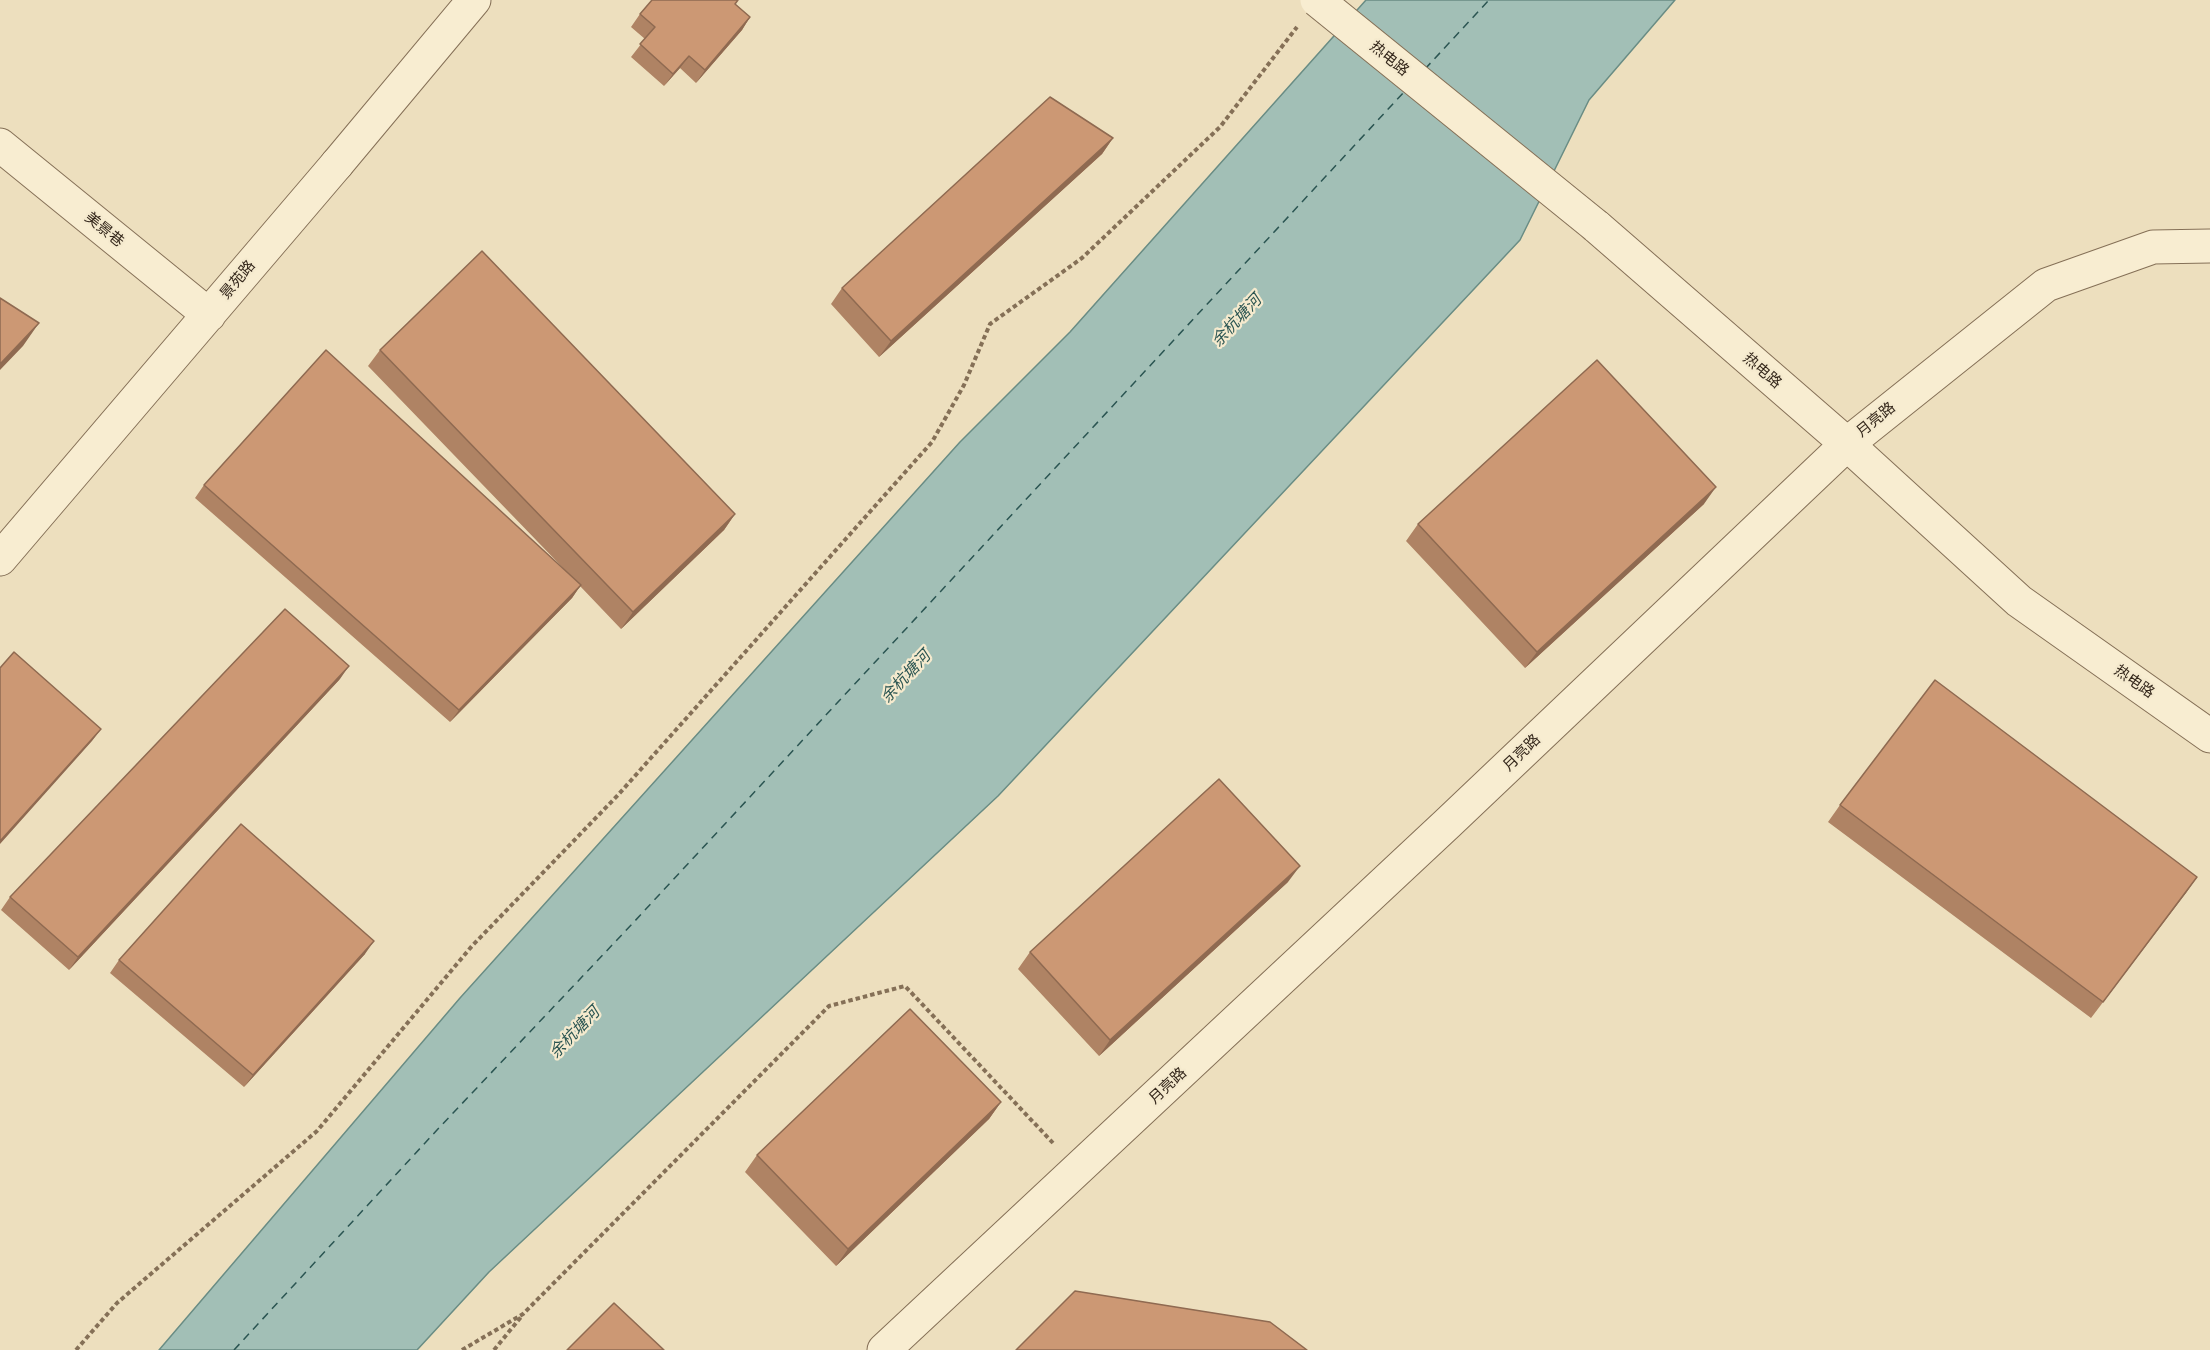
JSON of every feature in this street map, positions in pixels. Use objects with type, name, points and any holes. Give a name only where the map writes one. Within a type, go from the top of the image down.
[{"type":"street","name":"景苑路","points":[[0,559],[474,0]]},
{"type":"street","name":"热电路","points":[[1310,9],[1596,226],[1846,444],[2019,601],[2210,736]]},
{"type":"street","name":"美景巷","points":[[0,145],[208,315]]},
{"type":"street","name":"月亮路","points":[[884,1350],[1079,1170],[1846,444],[2046,285],[2153,247],[2210,246]]},
{"type":"path","points":[[76,1350],[117,1303],[317,1131],[472,946],[618,795],[932,442],[964,385],[990,324],[1082,258],[1220,127],[1310,9]]},
{"type":"path","points":[[494,1350],[523,1314],[829,1006],[905,986],[1079,1170]]},
{"type":"path","points":[[462,1350],[523,1314]]},
{"type":"water","name":"余杭塘河","points":[[1366,0],[1675,0],[1589,100],[1520,240],[998,796],[489,1272],[417,1350],[159,1350],[460,998],[960,442],[1070,332]]},
{"type":"building","points":[[652,0],[738,0],[735,4],[750,17],[705,70],[689,56],[673,74],[640,44],[655,27],[640,14]]},
{"type":"building","points":[[1050,97],[1113,138],[891,341],[842,288]]},
{"type":"building","points":[[482,251],[735,514],[633,612],[380,350]]},
{"type":"building","points":[[0,298],[39,323],[0,364]]},
{"type":"building","points":[[326,350],[581,585],[459,710],[204,485]]},
{"type":"building","points":[[1597,360],[1716,487],[1537,652],[1418,524]]},
{"type":"building","points":[[285,609],[349,666],[78,957],[10,897]]},
{"type":"building","points":[[14,652],[101,729],[0,841],[0,668]]},
{"type":"building","points":[[1935,680],[2197,877],[2103,1002],[1840,805]]},
{"type":"building","points":[[1219,779],[1300,866],[1110,1040],[1030,952]]},
{"type":"building","points":[[241,824],[374,941],[253,1075],[119,960]]},
{"type":"building","points":[[910,1009],[1001,1102],[848,1249],[757,1155]]},
{"type":"building","points":[[1075,1291],[1270,1322],[1307,1350],[1016,1350]]},
{"type":"building","points":[[614,1303],[664,1350],[567,1350]]},
{"type":"ferry route","points":[[1425,69],[1489,0]]},
{"type":"ferry route","points":[[234,1350],[1404,92]]}]
